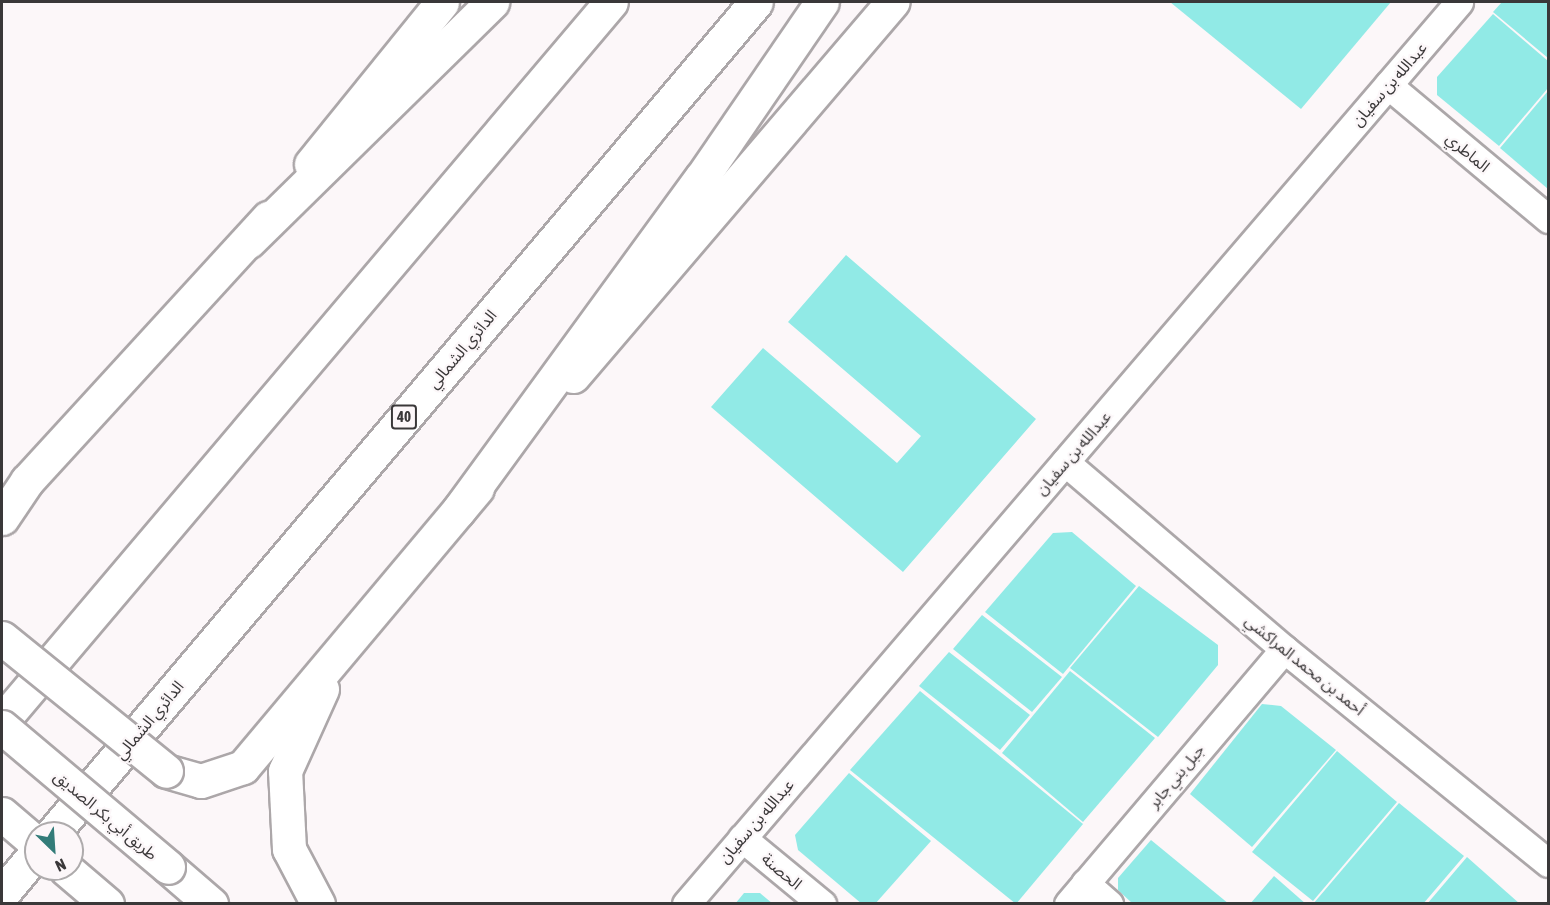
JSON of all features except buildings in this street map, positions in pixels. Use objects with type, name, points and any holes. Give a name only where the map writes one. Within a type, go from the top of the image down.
[{"type":"main road","points":[[249,240],[442,2]]},
{"type":"main road","points":[[2,518],[14,484],[249,240],[492,2]]},
{"type":"main road","points":[[2,721],[611,2]]},
{"type":"main road","name":"الدائري الشمالي","points":[[63,821],[756,2]]},
{"type":"main road","points":[[458,511],[702,177],[822,2]]},
{"type":"main road","points":[[2,638],[165,771],[201,781],[243,767],[892,2]]},
{"type":"main road","points":[[318,903],[289,849],[285,771],[337,655]]},
{"type":"main road","name":"طريق أبي بكر الصديق","points":[[2,727],[211,903]]},
{"type":"main road","points":[[2,814],[24,833]]},
{"type":"main road","points":[[2,894],[24,867]]},
{"type":"main road","points":[[80,881],[107,903]]},
{"type":"street","name":"عبدالله بن سفيان","points":[[686,903],[1459,2]]},
{"type":"street","name":"الماطري","points":[[1388,85],[1548,219]]},
{"type":"street","name":"أحمد بن محمد المراكشي","points":[[1065,462],[1284,649],[1548,862]]},
{"type":"street","name":"جبل بني جابر","points":[[1068,903],[1284,649]]},
{"type":"street","name":"الحصنة","points":[[742,838],[822,903]]},
{"type":"street","points":[[1085,883],[1109,903]]}]
